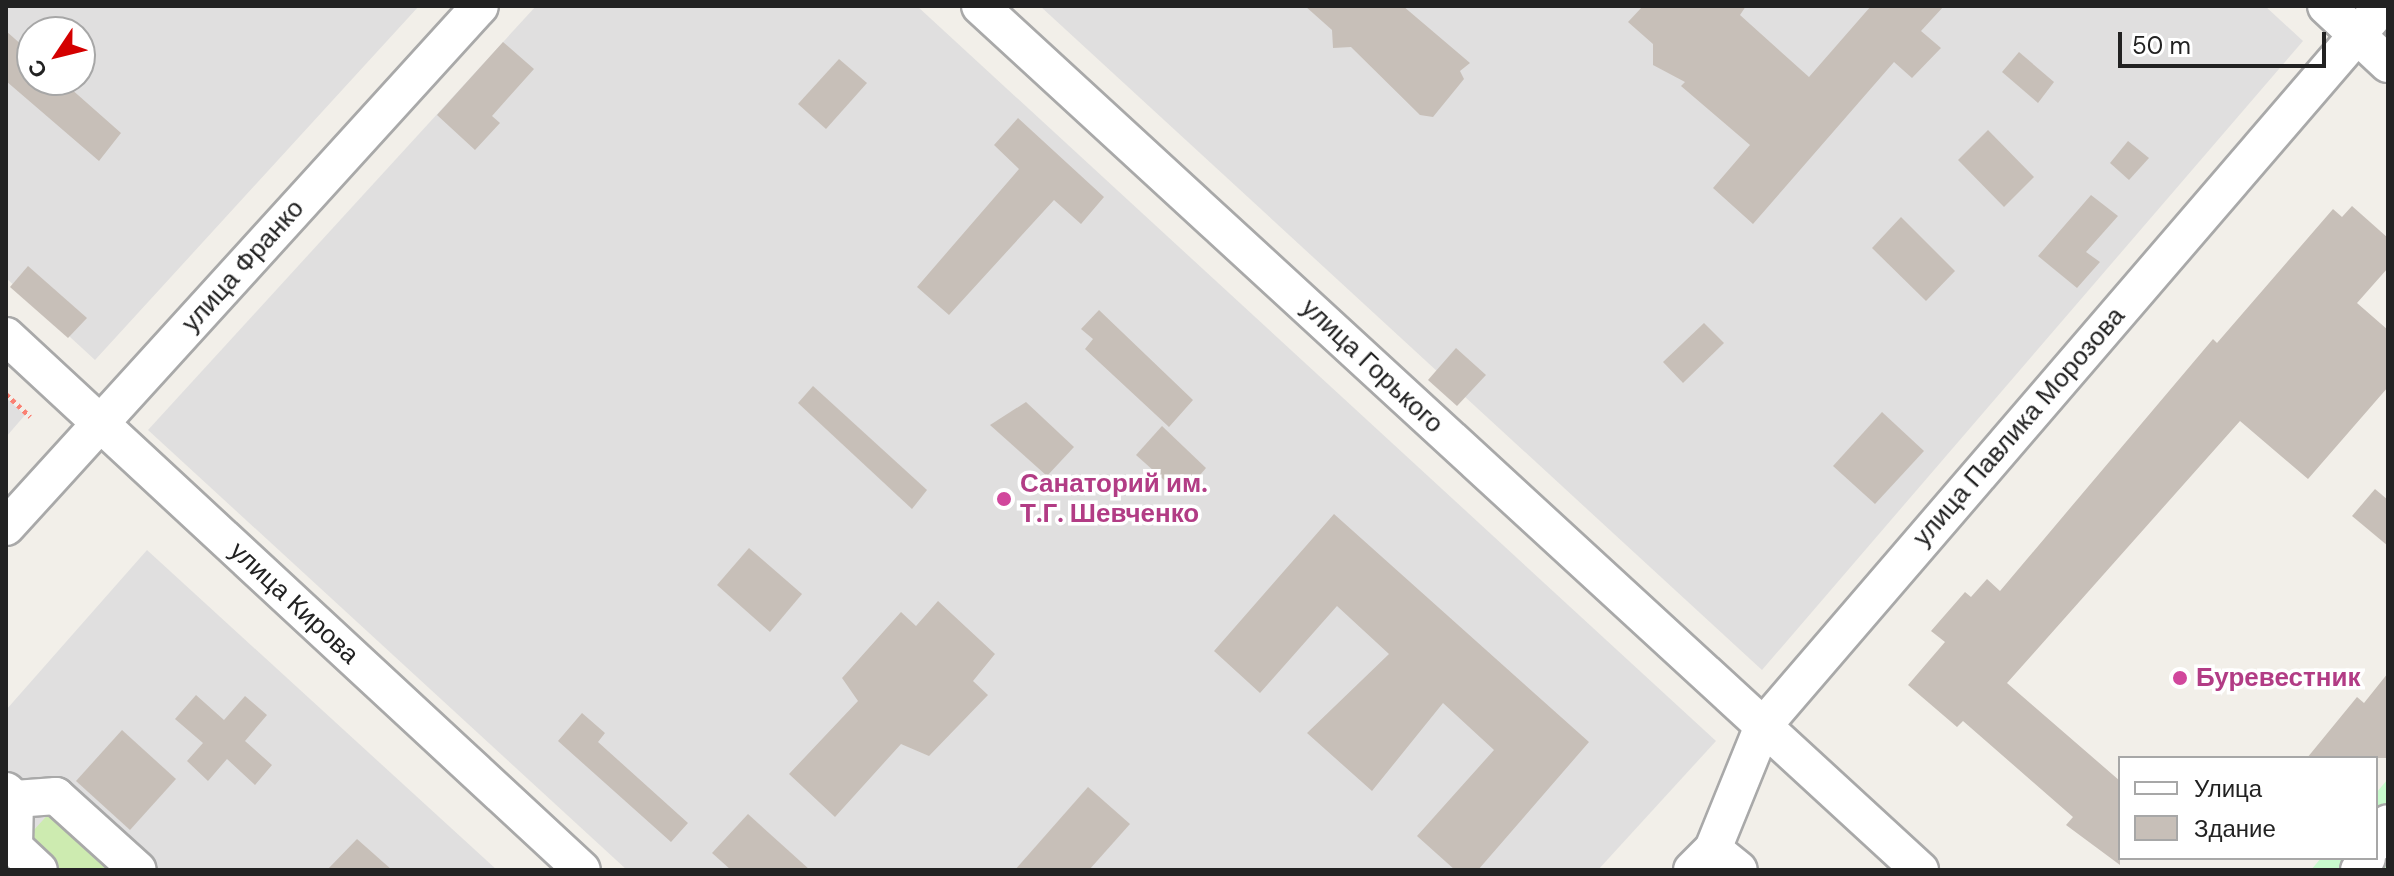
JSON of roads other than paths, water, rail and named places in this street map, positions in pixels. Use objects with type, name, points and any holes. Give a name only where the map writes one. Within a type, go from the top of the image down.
[{"type":"street","name":"улица Франко","points":[[6,527],[480,6]]},
{"type":"street","name":"улица Горького","points":[[980,6],[1920,870]]},
{"type":"street","points":[[2326,6],[2388,64]]},
{"type":"street","name":"улица Павлика Морозова","points":[[1715,863],[1763,726],[2382,6]]},
{"type":"street","name":"улица Кирова","points":[[6,336],[582,870]]},
{"type":"street","points":[[39,870],[14,847],[10,795],[56,796],[138,870]]},
{"type":"place","name":"Санаторий им. Т.Г. Шевченко","points":[[1004,499]]},
{"type":"place","name":"Буревестник","points":[[2180,678]]}]
